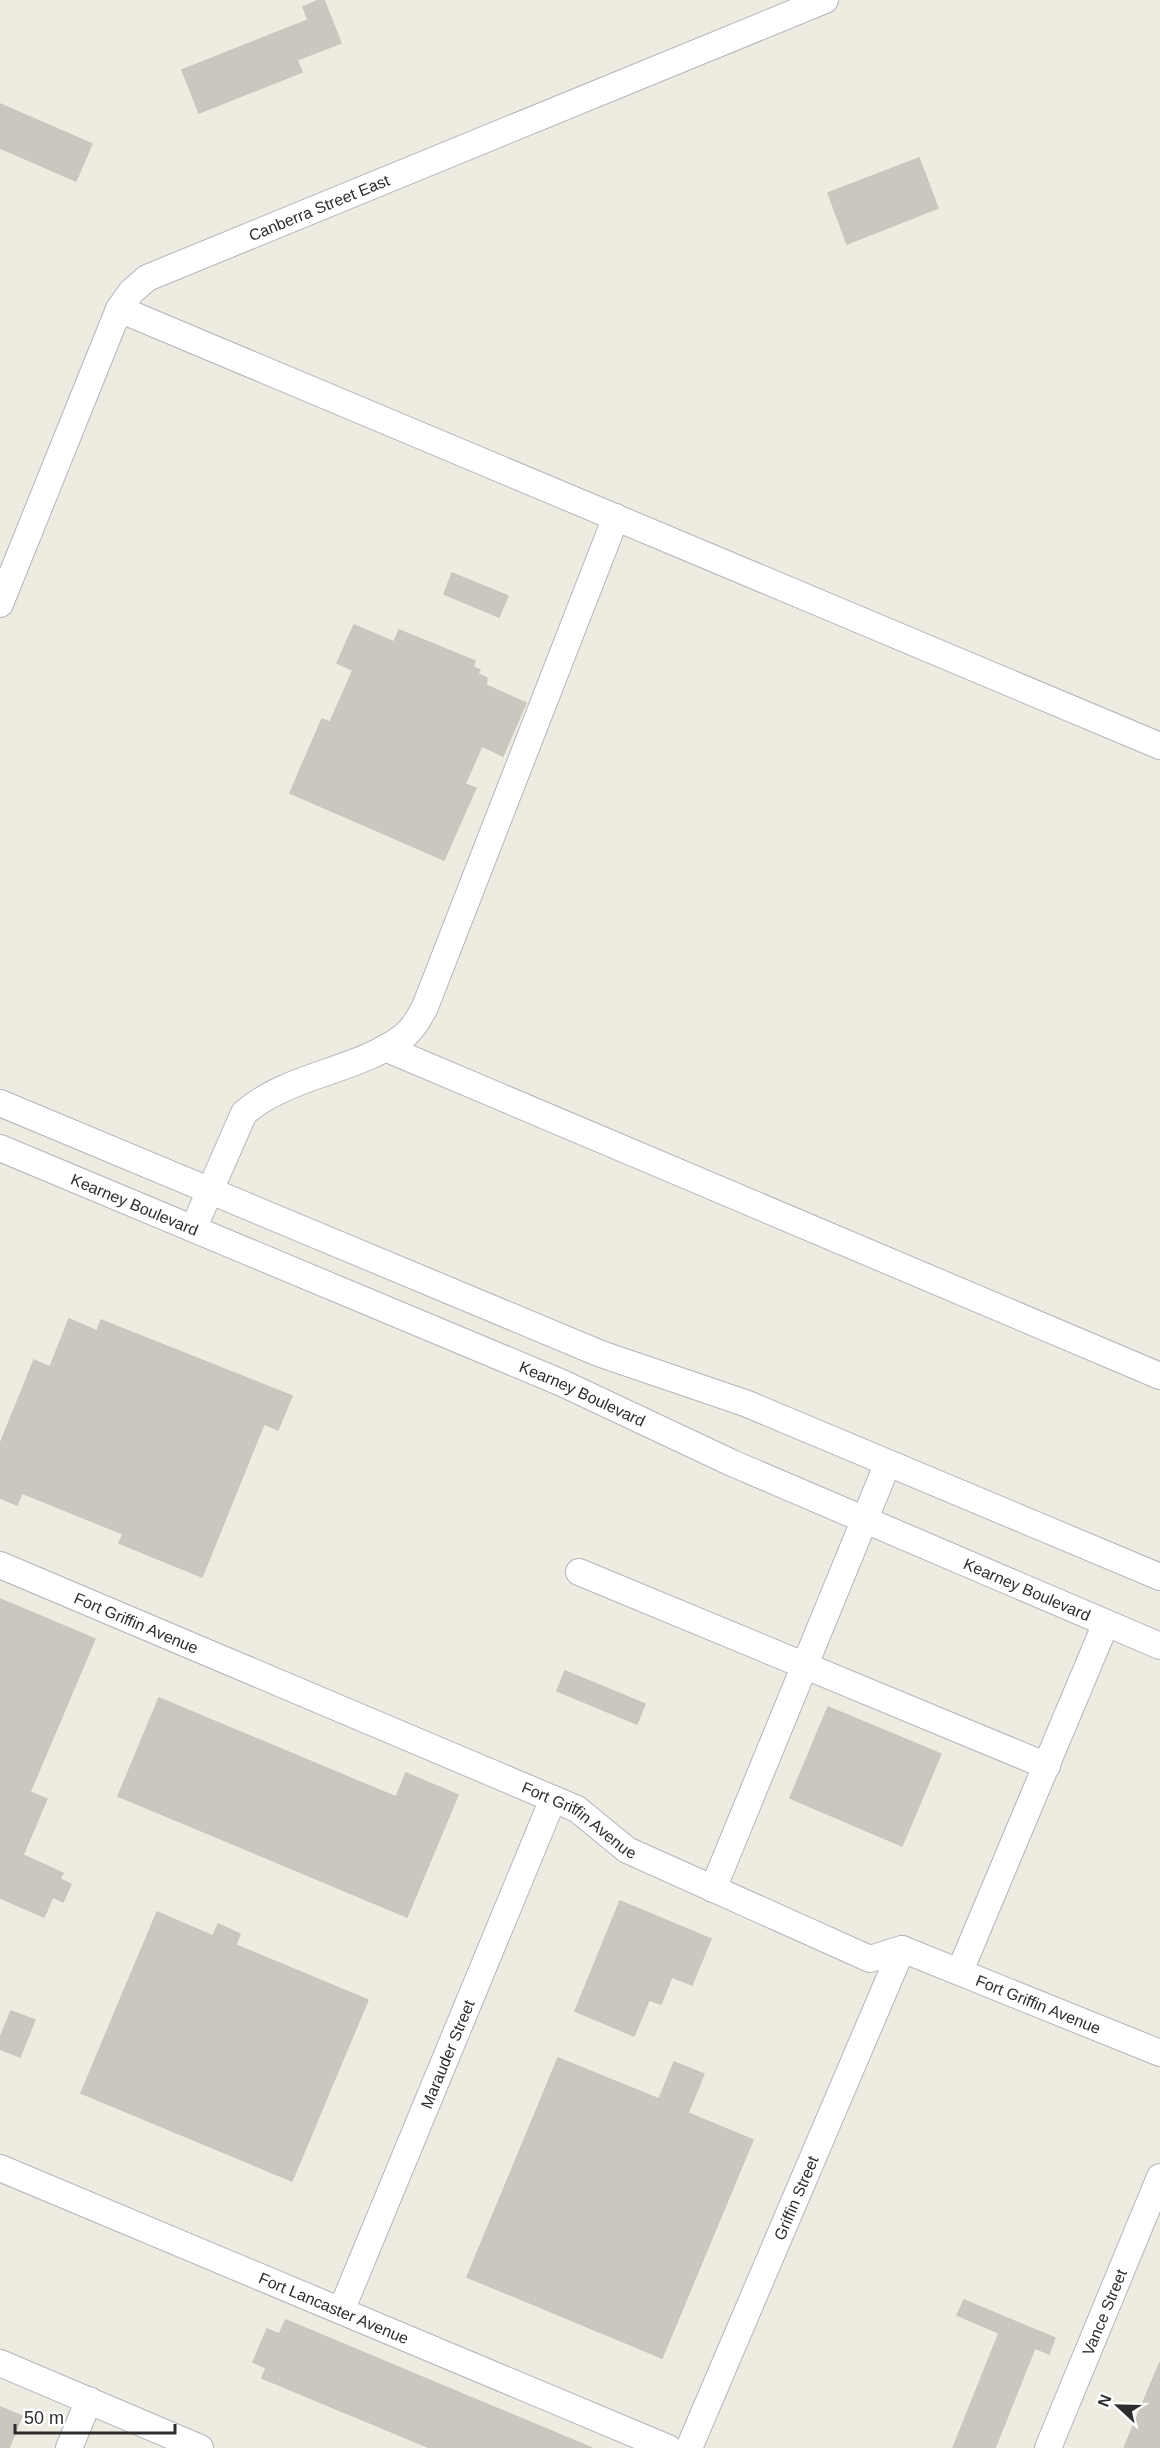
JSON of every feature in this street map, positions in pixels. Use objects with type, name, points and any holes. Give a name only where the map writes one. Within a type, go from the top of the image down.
[{"type":"street","name":"Canberra Street East","points":[[0,604],[119,309],[131,291],[155,274],[825,0]]},
{"type":"street","points":[[119,309],[1160,746]]},
{"type":"street","points":[[194,1227],[244,1113],[257,1102],[384,1048],[404,1036],[415,1025],[425,1007],[616,517]]},
{"type":"street","points":[[384,1048],[1160,1376]]},
{"type":"street","points":[[0,1103],[601,1354],[745,1403],[887,1465],[1160,1577]]},
{"type":"street","name":"Kearney Boulevard","points":[[0,1148],[194,1227],[562,1383],[732,1463],[1160,1646]]},
{"type":"street","points":[[713,1889],[887,1465]]},
{"type":"street","name":"Fort Griffin Avenue","points":[[0,1565],[577,1809],[627,1850],[870,1959],[902,1949],[1160,2053]]},
{"type":"street","points":[[579,1572],[1047,1766]]},
{"type":"street","points":[[960,1971],[1106,1623]]},
{"type":"street","name":"Marauder Street","points":[[341,2311],[553,1799]]},
{"type":"street","name":"Griffin Street","points":[[689,2448],[902,1949]]},
{"type":"street","name":"Fort Lancaster Avenue","points":[[0,2168],[668,2448]]},
{"type":"street","name":"Vance Street","points":[[1048,2448],[1160,2177]]},
{"type":"street","points":[[0,2363],[200,2448]]},
{"type":"street","points":[[69,2448],[89,2400]]},
{"type":"building","points":[[324,0],[341,43],[297,60],[302,72],[199,113],[182,70],[308,20],[303,7]]},
{"type":"building","points":[[0,104],[92,144],[76,181],[0,148]]},
{"type":"building","points":[[919,158],[938,208],[847,244],[828,193]]},
{"type":"building","points":[[452,573],[508,596],[499,617],[444,594]]},
{"type":"building","points":[[354,625],[394,642],[399,630],[475,661],[473,667],[480,670],[478,674],[487,678],[486,685],[526,703],[503,756],[482,746],[465,784],[476,788],[444,860],[290,793],[322,719],[330,722],[353,670],[337,663]]},
{"type":"building","points":[[69,1319],[97,1331],[101,1320],[292,1396],[278,1430],[264,1424],[202,1577],[119,1543],[123,1534],[22,1493],[17,1505],[0,1498],[0,1444],[34,1360],[50,1367]]},
{"type":"building","points":[[0,1599],[95,1639],[30,1792],[47,1799],[23,1855],[63,1873],[60,1879],[71,1884],[63,1902],[53,1897],[44,1917],[0,1898]]},
{"type":"building","points":[[565,1671],[645,1704],[637,1724],[557,1691]]},
{"type":"building","points":[[159,1698],[396,1797],[406,1773],[458,1795],[407,1917],[118,1796]]},
{"type":"building","points":[[828,1707],[941,1754],[902,1846],[790,1798]]},
{"type":"building","points":[[620,1901],[711,1939],[692,1985],[672,1977],[661,2004],[649,2000],[634,2036],[575,2011]]},
{"type":"building","points":[[157,1912],[213,1936],[218,1924],[240,1934],[236,1945],[368,2000],[292,2181],[81,2093]]},
{"type":"building","points":[[11,2011],[35,2020],[20,2057],[0,2049],[0,2038]]},
{"type":"building","points":[[558,2058],[659,2099],[674,2062],[704,2074],[688,2113],[753,2140],[662,2358],[467,2277]]},
{"type":"building","points":[[964,2300],[1055,2338],[1049,2354],[1035,2348],[995,2448],[953,2448],[999,2333],[957,2315]]},
{"type":"building","points":[[286,2320],[592,2448],[430,2448],[262,2378],[266,2368],[253,2362],[267,2329],[279,2334]]},
{"type":"building","points":[[1160,2362],[1160,2448],[1124,2448]]},
{"type":"building","points":[[0,2407],[22,2416],[9,2448],[0,2448]]}]
